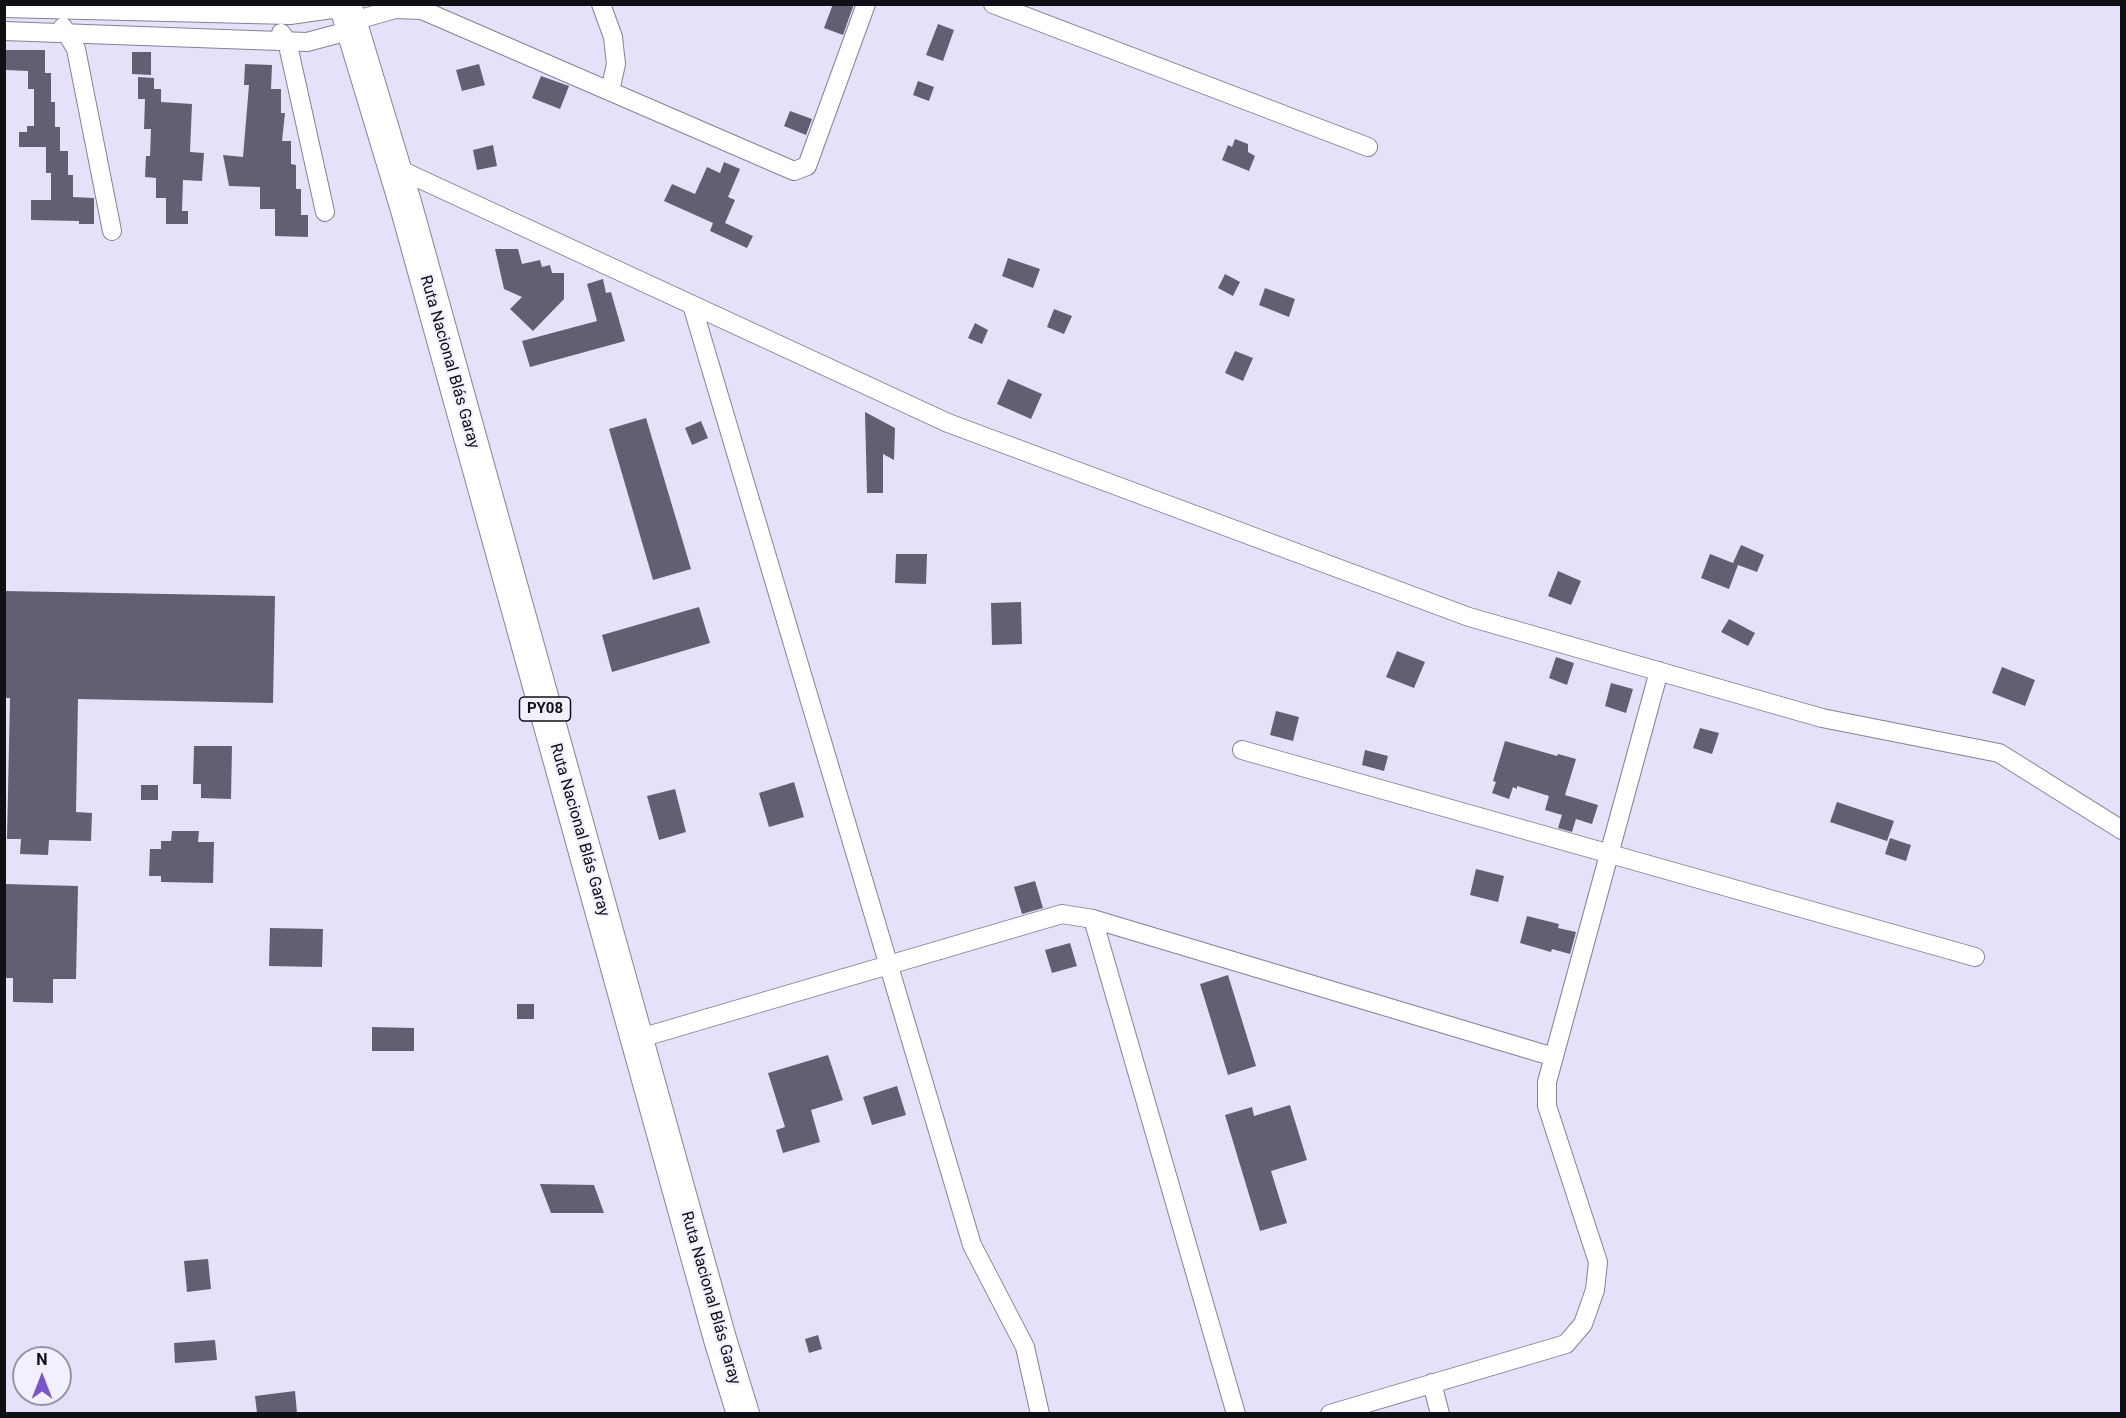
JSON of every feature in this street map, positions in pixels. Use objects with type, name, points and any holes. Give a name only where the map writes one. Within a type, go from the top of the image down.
[{"type":"highway","name":"Ruta Nacional Blás Garay","points":[[348,16],[394,167],[720,1340],[743,1413]]},
{"type":"street","points":[[601,4],[613,38],[616,64],[610,91]]},
{"type":"street","points":[[4,8],[263,10],[290,15],[348,16],[395,9],[422,10],[794,171],[807,166],[866,4]]},
{"type":"street","points":[[993,4],[1368,147]]},
{"type":"street","points":[[51,7],[76,49],[112,231]]},
{"type":"street","points":[[263,10],[287,41],[325,212]]},
{"type":"street","points":[[4,32],[307,42],[348,16]]},
{"type":"street","points":[[394,167],[948,423],[1469,617],[1822,718],[1999,753],[2121,830]]},
{"type":"street","points":[[692,305],[972,1245],[1025,1347],[1040,1413]]},
{"type":"street","points":[[1330,1413],[1566,1344],[1583,1324],[1595,1290],[1598,1262],[1560,1152],[1547,1106],[1547,1082],[1659,671]]},
{"type":"street","points":[[1242,750],[1975,957]]},
{"type":"street","points":[[637,1039],[1062,914],[1093,919],[1554,1057]]},
{"type":"street","points":[[1093,919],[1236,1413]]},
{"type":"street","points":[[1432,1383],[1440,1413]]},
{"type":"building","points":[[833,4],[854,4],[843,35],[824,28]]},
{"type":"building","points":[[938,24],[954,30],[943,61],[926,55]]},
{"type":"building","points":[[6,50],[45,50],[45,73],[51,73],[51,102],[55,102],[55,127],[60,127],[60,151],[68,151],[68,175],[73,175],[73,197],[94,198],[94,224],[79,224],[79,221],[31,220],[31,200],[51,200],[51,173],[46,173],[46,147],[19,147],[19,132],[27,132],[27,126],[34,126],[34,89],[28,89],[28,71],[6,70]]},
{"type":"building","points":[[132,52],[151,52],[151,75],[132,74]]},
{"type":"building","points":[[245,64],[272,65],[271,89],[281,89],[281,113],[285,113],[282,141],[291,141],[291,164],[296,165],[296,189],[301,189],[301,215],[308,215],[308,237],[275,236],[275,209],[260,209],[260,187],[229,186],[223,155],[243,157],[249,85],[244,85]]},
{"type":"building","points":[[479,64],[485,85],[462,91],[456,70]]},
{"type":"building","points":[[541,76],[569,86],[560,109],[532,98]]},
{"type":"building","points":[[138,77],[154,78],[154,89],[161,89],[161,102],[192,104],[190,152],[204,153],[202,181],[183,180],[182,211],[188,211],[188,224],[166,224],[166,198],[156,198],[156,178],[145,177],[146,156],[150,156],[151,129],[144,129],[145,99],[138,99]]},
{"type":"building","points":[[918,81],[934,87],[929,101],[913,95]]},
{"type":"building","points":[[790,111],[812,119],[806,135],[784,126]]},
{"type":"building","points":[[1235,139],[1248,144],[1248,152],[1255,156],[1249,171],[1222,160],[1228,145],[1232,147]]},
{"type":"building","points":[[493,145],[497,166],[477,170],[473,150]]},
{"type":"building","points":[[724,162],[740,169],[728,197],[735,200],[725,223],[753,236],[747,248],[710,231],[713,223],[664,201],[672,184],[695,194],[707,167],[720,173]]},
{"type":"building","points":[[495,249],[518,249],[522,264],[540,260],[542,267],[550,265],[552,273],[564,273],[564,299],[533,331],[510,309],[522,297],[504,289]]},
{"type":"building","points":[[1008,258],[1040,269],[1033,288],[1002,276]]},
{"type":"building","points":[[1225,274],[1240,282],[1233,296],[1218,288]]},
{"type":"building","points":[[603,279],[606,293],[611,292],[625,341],[530,367],[522,341],[597,321],[587,284]]},
{"type":"building","points":[[1265,288],[1295,299],[1289,317],[1259,305]]},
{"type":"building","points":[[1054,309],[1072,316],[1064,334],[1047,327]]},
{"type":"building","points":[[975,323],[988,330],[982,344],[968,338]]},
{"type":"building","points":[[1235,351],[1253,358],[1243,381],[1225,373]]},
{"type":"building","points":[[1008,379],[1042,394],[1031,419],[997,404]]},
{"type":"building","points":[[865,412],[895,428],[894,460],[883,454],[883,493],[867,493]]},
{"type":"building","points":[[646,418],[691,569],[653,580],[609,429]]},
{"type":"building","points":[[701,421],[708,438],[692,445],[685,428]]},
{"type":"building","points":[[1741,545],[1764,555],[1757,572],[1738,565],[1729,589],[1701,578],[1710,554],[1733,563]]},
{"type":"building","points":[[896,554],[927,554],[926,584],[895,583]]},
{"type":"building","points":[[1558,571],[1581,581],[1571,605],[1548,596]]},
{"type":"building","points":[[4,591],[275,596],[273,703],[78,699],[76,812],[92,813],[91,841],[49,840],[48,855],[20,854],[21,839],[7,839],[10,698],[4,698]]},
{"type":"building","points":[[1021,602],[1022,644],[992,645],[991,603]]},
{"type":"building","points":[[699,607],[710,643],[612,672],[602,635]]},
{"type":"building","points":[[1729,619],[1755,633],[1748,646],[1721,632]]},
{"type":"building","points":[[1397,651],[1425,662],[1414,688],[1386,677]]},
{"type":"building","points":[[1556,657],[1574,663],[1567,685],[1549,678]]},
{"type":"building","points":[[2002,667],[2035,680],[2025,706],[1992,693]]},
{"type":"building","points":[[1611,683],[1633,689],[1626,713],[1605,706]]},
{"type":"building","points":[[1276,711],[1299,717],[1293,741],[1270,735]]},
{"type":"building","points":[[1700,728],[1719,733],[1712,754],[1693,748]]},
{"type":"building","points":[[1505,741],[1576,759],[1565,795],[1598,805],[1592,824],[1576,819],[1572,832],[1558,828],[1562,815],[1545,810],[1549,796],[1517,786],[1517,789],[1513,787],[1509,799],[1492,793],[1496,782],[1493,781]]},
{"type":"building","points":[[194,746],[232,746],[231,799],[201,798],[201,784],[193,784]]},
{"type":"building","points":[[1365,750],[1388,756],[1384,771],[1362,765]]},
{"type":"building","points":[[794,782],[804,817],[769,827],[759,793]]},
{"type":"building","points":[[141,785],[158,785],[158,800],[141,800]]},
{"type":"building","points":[[675,789],[686,832],[659,840],[647,796]]},
{"type":"building","points":[[1837,802],[1894,821],[1887,841],[1830,822]]},
{"type":"building","points":[[172,831],[199,831],[198,842],[214,842],[213,883],[161,882],[161,876],[149,876],[150,849],[161,849],[161,841],[171,841]]},
{"type":"building","points":[[1890,838],[1911,845],[1906,861],[1885,854]]},
{"type":"building","points":[[1476,869],[1504,876],[1498,902],[1470,895]]},
{"type":"building","points":[[1035,881],[1043,908],[1022,914],[1014,887]]},
{"type":"building","points":[[4,884],[78,886],[76,979],[53,979],[53,1003],[13,1002],[13,978],[4,978]]},
{"type":"building","points":[[1527,916],[1559,924],[1558,928],[1576,932],[1570,954],[1552,949],[1551,952],[1520,943]]},
{"type":"building","points":[[270,928],[323,929],[322,967],[269,966]]},
{"type":"building","points":[[1070,943],[1077,966],[1052,973],[1045,950]]},
{"type":"building","points":[[1228,975],[1256,1066],[1228,1075],[1200,984]]},
{"type":"building","points":[[517,1004],[534,1004],[534,1019],[517,1019]]},
{"type":"building","points":[[372,1027],[414,1028],[414,1051],[372,1051]]},
{"type":"building","points":[[828,1055],[843,1100],[811,1110],[820,1142],[783,1153],[776,1130],[785,1127],[768,1073]]},
{"type":"building","points":[[897,1086],[906,1115],[872,1125],[863,1097]]},
{"type":"building","points":[[1290,1105],[1307,1160],[1271,1171],[1287,1223],[1260,1231],[1225,1115],[1252,1107],[1254,1116]]},
{"type":"building","points":[[540,1184],[594,1185],[604,1213],[551,1213]]},
{"type":"building","points":[[208,1259],[211,1289],[187,1292],[184,1261]]},
{"type":"building","points":[[818,1335],[822,1349],[809,1353],[805,1339]]},
{"type":"building","points":[[215,1340],[217,1360],[175,1363],[174,1343]]},
{"type":"building","points":[[295,1391],[297,1413],[257,1413],[255,1396]]}]
